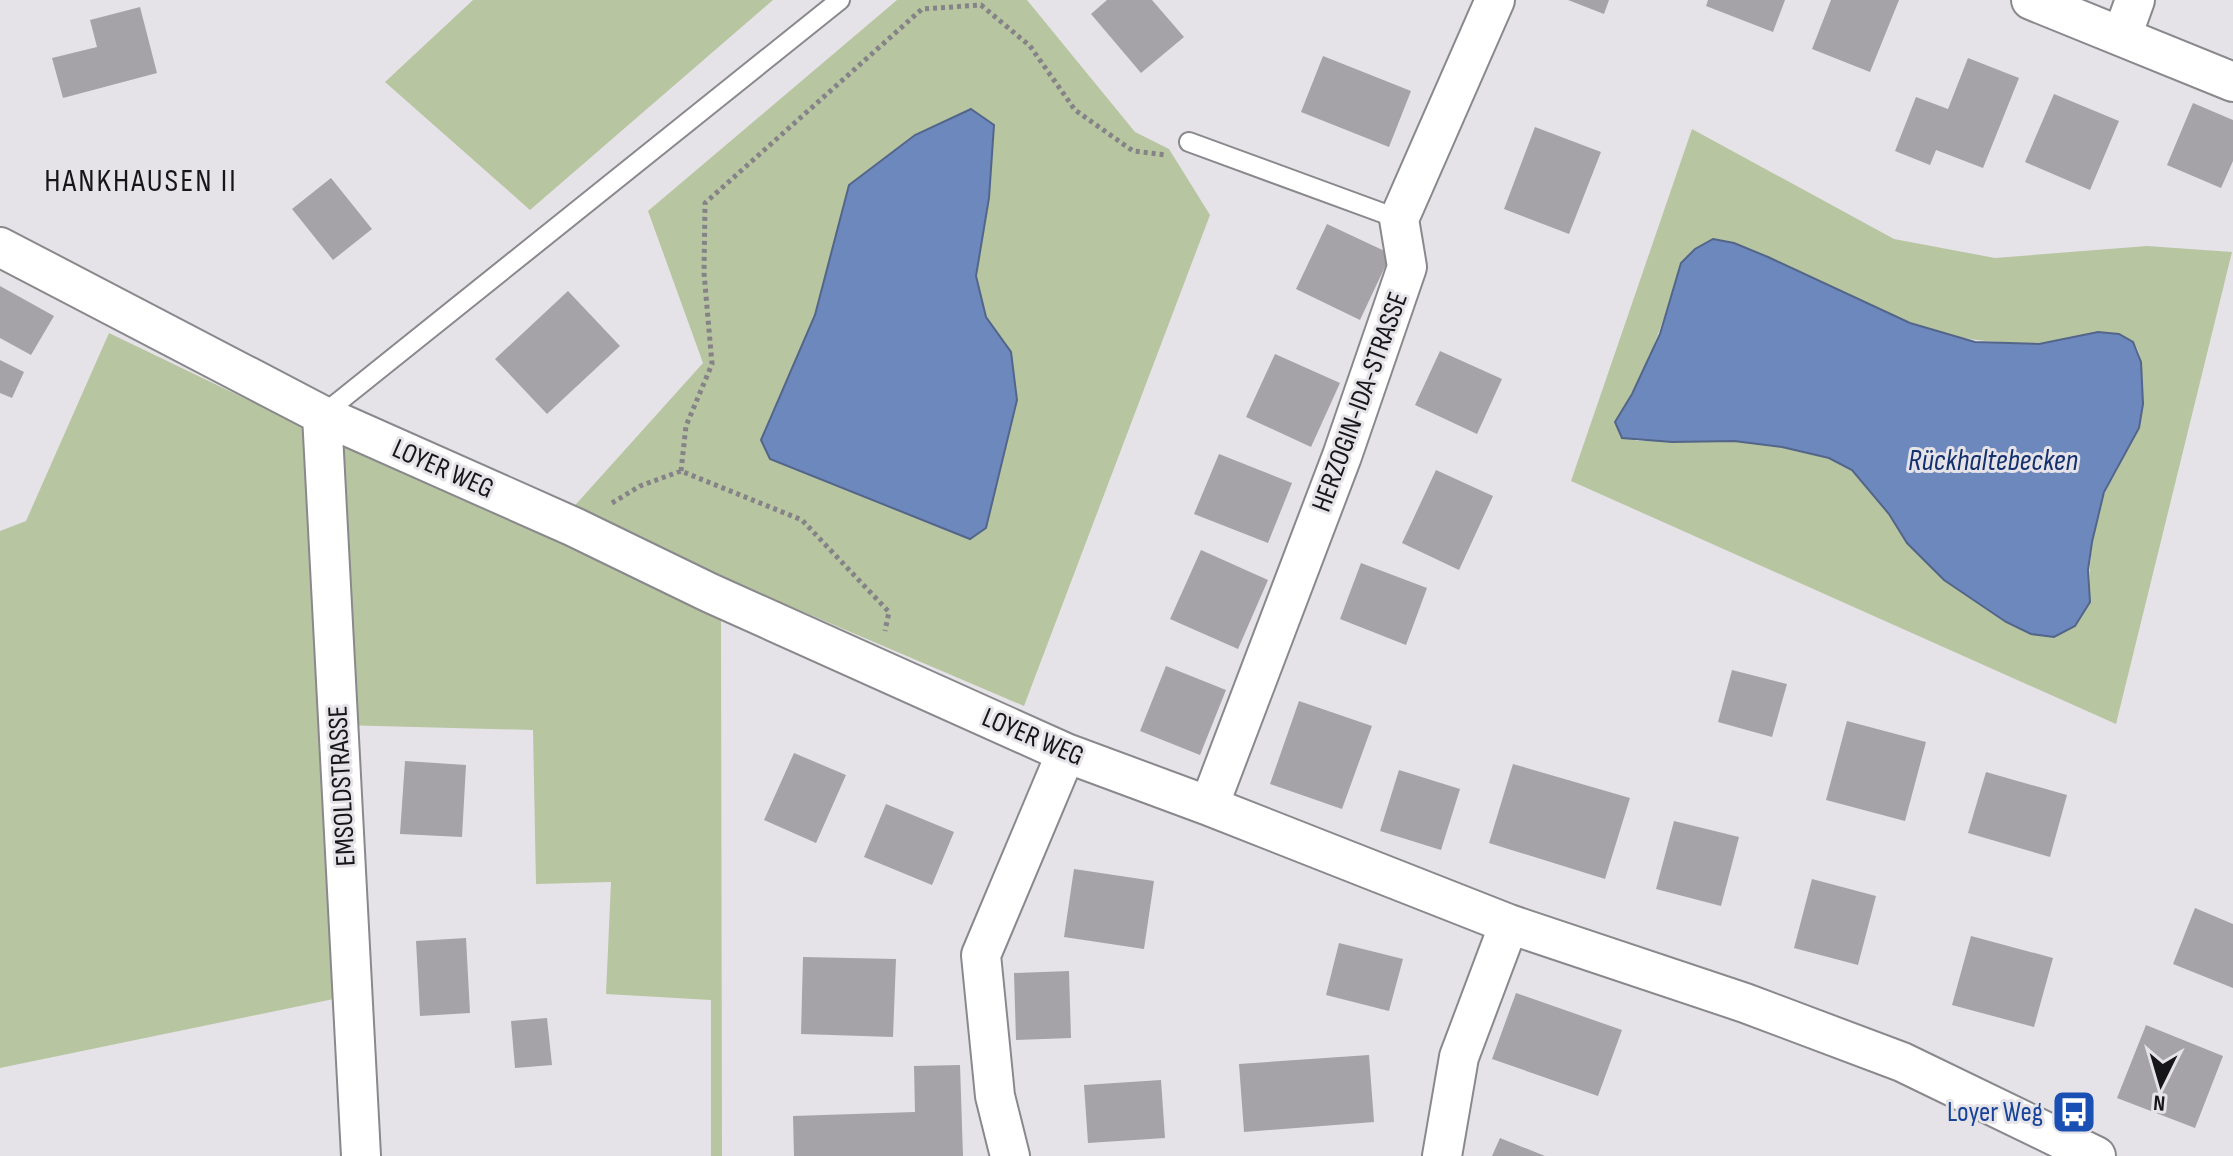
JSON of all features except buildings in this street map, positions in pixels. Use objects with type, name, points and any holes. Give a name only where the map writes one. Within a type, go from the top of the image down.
[{"type":"street","points":[[1399,219],[1495,0]]},
{"type":"street","points":[[2031,0],[2233,82]]},
{"type":"street","points":[[2122,36],[2135,0]]},
{"type":"street","name":"HERZOGIN-IDA-STRASSE","points":[[1209,806],[1342,456],[1407,267],[1399,219]]},
{"type":"street","name":"LOYER WEG","points":[[0,247],[322,415],[1066,753],[1509,924],[1745,1003],[1902,1062],[2096,1156]]},
{"type":"street","name":"EMSOLDSTRASSE","points":[[322,415],[361,1156]]},
{"type":"street","points":[[1010,1156],[995,1096],[981,955],[1066,753]]},
{"type":"street","points":[[1442,1156],[1459,1057],[1509,924]]},
{"type":"lane","points":[[322,415],[840,0]]},
{"type":"lane","points":[[1189,142],[1399,219]]},
{"type":"path","points":[[681,471],[686,426],[712,364],[704,273],[705,203],[922,9],[981,5],[1030,46],[1075,110],[1133,151],[1175,156],[1189,142]]},
{"type":"path","points":[[574,527],[640,486],[681,471],[802,520],[889,612],[876,667]]},
{"type":"green space","points":[[473,0],[773,0],[530,210],[385,82]]},
{"type":"green space","points":[[897,0],[1027,0],[1135,132],[1169,149],[1210,215],[1024,706],[569,512],[703,363],[648,211]],"holes":[[[994,124],[989,198],[976,276],[986,317],[1011,352],[761,440],[815,315],[849,185]]]},
{"type":"green space","points":[[1692,129],[1894,239],[1995,258],[2147,246],[2232,252],[2116,724],[1571,481]],"holes":[[[1768,257],[1910,323],[1970,339],[2027,344],[2100,333],[2128,338],[2136,347],[2141,369],[2119,467],[2105,491],[2094,535],[2090,561],[2090,602],[2031,634],[2007,622],[1944,580],[1907,543],[1889,514],[1852,470],[1829,458],[1782,447],[1734,441],[1636,441],[1615,422],[1647,361],[1670,297]]]},
{"type":"green space","points":[[109,333],[298,424],[322,415],[721,619],[722,1156],[711,1156],[711,1000],[606,994],[611,882],[536,884],[533,730],[339,725],[353,995],[0,1068],[0,531],[26,521]]},
{"type":"water","points":[[971,109],[994,125],[989,198],[976,276],[986,317],[1011,352],[1017,400],[986,528],[970,539],[770,459],[761,440],[815,315],[849,185],[915,135]]},
{"type":"water","name":"Rückhaltebecken","points":[[1713,239],[1734,243],[1768,257],[1910,323],[1975,342],[2039,344],[2098,332],[2119,334],[2133,342],[2141,362],[2143,404],[2139,428],[2104,492],[2088,570],[2090,602],[2075,626],[2054,637],[2031,634],[2006,622],[1944,580],[1907,543],[1889,514],[1852,470],[1829,458],[1782,447],[1734,441],[1672,442],[1622,438],[1615,422],[1660,334],[1681,263],[1695,249]]},
{"type":"place","name":"Loyer Weg","points":[[2074,1112]]},
{"type":"district","name":"HANKHAUSEN II","points":[[141,181]]}]
